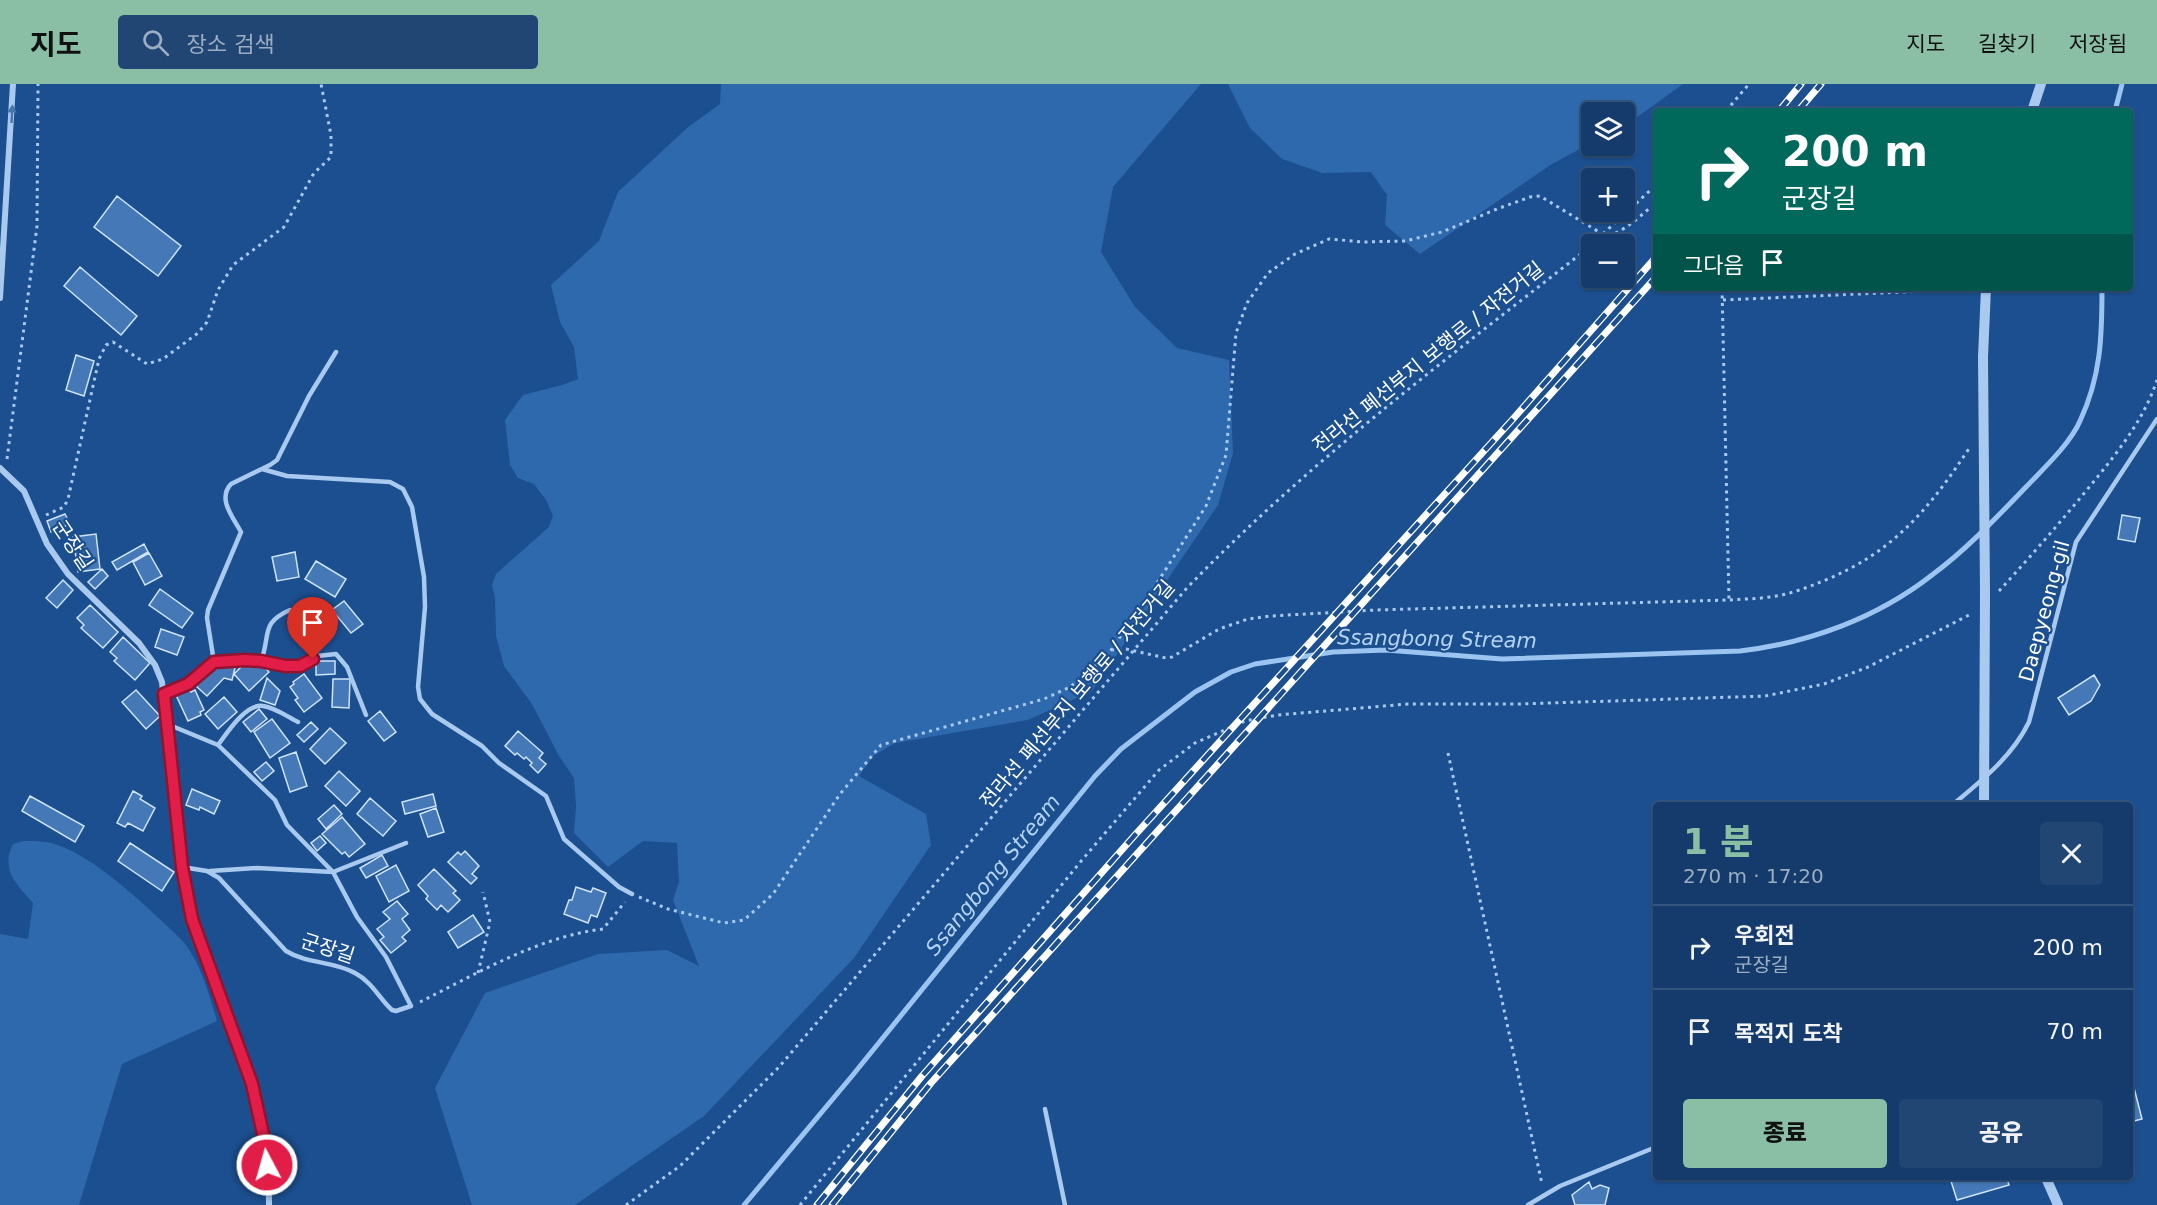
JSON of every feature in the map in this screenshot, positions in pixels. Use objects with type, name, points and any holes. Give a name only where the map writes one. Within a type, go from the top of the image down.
[{"type":"street","points":[[0,298],[13,84]]},
{"type":"street","points":[[2033,108],[2041,84]]},
{"type":"street","points":[[1984,802],[1983,357],[1986,291]]},
{"type":"street","name":"군장길","points":[[2,470],[24,491],[47,544],[68,574],[128,630],[150,657],[159,673],[164,694],[182,867],[192,919],[252,1084],[265,1149],[269,1205]]},
{"type":"street","points":[[2047,1180],[2058,1205]]},
{"type":"lane","points":[[214,662],[207,618],[208,610],[241,532],[226,503],[226,492],[231,484],[277,460],[309,396],[336,352]]},
{"type":"lane","name":"Daepyeong-gil","points":[[1956,802],[1983,780],[2014,746],[2029,722],[2074,550],[2080,536],[2157,419]]},
{"type":"lane","points":[[262,469],[287,476],[390,482],[403,489],[412,507],[424,577],[425,607],[418,687],[420,699],[432,714],[482,746],[500,763],[546,796],[564,839],[619,887],[632,894]]},
{"type":"lane","points":[[261,661],[266,648],[267,630],[273,621],[290,610],[307,619]]},
{"type":"lane","points":[[164,694],[188,684],[214,662],[261,661],[285,666],[300,666],[316,656],[336,654],[347,667],[366,715]]},
{"type":"lane","points":[[218,745],[235,722],[254,707],[265,706],[298,722]]},
{"type":"lane","points":[[167,724],[218,745],[275,800],[287,825],[333,872],[357,917],[386,957],[411,1006]]},
{"type":"lane","points":[[182,867],[207,871],[257,868],[333,872],[405,843]]},
{"type":"lane","name":"군장길","points":[[207,871],[219,878],[286,951],[295,956],[338,966],[357,974],[374,988],[392,1010],[396,1011],[411,1006]]},
{"type":"lane","points":[[1045,1109],[1065,1205]]},
{"type":"lane","points":[[1528,1205],[1544,1195],[1653,1148]]},
{"type":"path","points":[[2,470],[38,226],[38,84]]},
{"type":"path","points":[[36,519],[61,509],[66,504],[99,359],[106,345],[113,342],[144,363],[154,363],[198,333],[207,322],[218,290],[233,266],[284,227],[314,172],[331,157],[331,135],[321,84]]},
{"type":"path","points":[[1728,108],[1749,84]]},
{"type":"path","name":"전라선 폐선부지 보행로 / 자전거길","points":[[1605,234],[1653,188]]},
{"type":"path","points":[[411,1006],[548,941],[603,929],[632,894],[668,909],[724,923],[744,920],[773,894],[840,794],[881,745],[1044,699],[1070,687],[1088,673],[1111,650],[1206,506],[1226,454],[1236,333],[1247,303],[1268,273],[1295,254],[1329,239],[1364,242],[1405,241],[1442,232],[1530,197],[1540,196],[1602,234]]},
{"type":"path","points":[[1615,234],[1653,205]]},
{"type":"path","name":"전라선 폐선부지 보행로 / 자전거길","points":[[626,1205],[680,1166],[779,1067],[1186,589],[1234,539],[1368,422],[1581,254]]},
{"type":"path","points":[[1722,291],[1728,600]]},
{"type":"path","points":[[1723,300],[1920,291]]},
{"type":"path","points":[[800,1205],[1082,860],[1160,770],[1195,743],[1245,721],[1267,717],[1408,704],[1520,704],[1765,696],[1824,684],[1868,667],[1985,607],[2071,510],[2119,450],[2150,403],[2157,380]]},
{"type":"path","points":[[1111,650],[1126,649],[1166,658],[1172,657],[1219,629],[1248,619],[1271,616],[1376,610],[1769,598],[1834,577],[1875,555],[1916,519],[1955,470],[1983,428]]},
{"type":"path","points":[[1448,753],[1544,1195]]},
{"type":"path","points":[[478,973],[490,922],[483,892]]},
{"type":"shaded area","points":[[721,84],[1201,84],[1113,187],[1101,252],[1135,307],[1177,348],[1229,360],[1233,453],[1218,505],[1092,691],[1028,720],[895,743],[873,756],[859,776],[926,814],[931,845],[854,958],[704,1116],[575,1205],[472,1205],[435,1088],[485,993],[598,954],[667,950],[699,966],[673,900],[679,882],[677,843],[643,841],[608,867],[574,833],[576,806],[574,778],[559,756],[532,704],[504,666],[496,636],[495,598],[492,585],[496,574],[549,527],[553,516],[546,500],[534,484],[518,478],[510,465],[505,420],[523,395],[578,379],[574,347],[560,322],[551,285],[599,241],[618,192],[687,128],[720,104]]},
{"type":"shaded area","points":[[1228,84],[1683,84],[1635,119],[1635,102],[1581,102],[1581,148],[1552,164],[1420,254],[1385,225],[1387,195],[1371,172],[1322,173],[1282,159],[1250,128]]},
{"type":"shaded area","points":[[24,841],[56,844],[87,860],[130,892],[171,930],[186,945],[196,963],[217,1021],[122,1064],[79,1205],[0,1205],[0,934],[28,939],[33,903],[16,883],[8,861],[13,844]]},
{"type":"building","points":[[117,196],[181,246],[158,276],[94,227]]},
{"type":"building","points":[[80,267],[137,316],[121,335],[64,286]]},
{"type":"building","points":[[76,355],[94,361],[84,396],[66,390]]},
{"type":"building","points":[[65,514],[70,524],[51,532],[47,521]]},
{"type":"building","points":[[2122,515],[2140,518],[2135,542],[2118,539]]},
{"type":"building","points":[[96,534],[100,569],[78,572],[73,537]]},
{"type":"building","points":[[144,544],[148,552],[117,570],[112,562]]},
{"type":"building","points":[[295,552],[299,577],[277,581],[272,557]]},
{"type":"building","points":[[149,553],[162,576],[145,585],[133,562]]},
{"type":"building","points":[[316,561],[346,579],[335,597],[305,579]]},
{"type":"building","points":[[102,569],[108,576],[95,589],[88,582]]},
{"type":"building","points":[[63,580],[73,590],[57,608],[46,598]]},
{"type":"building","points":[[160,589],[193,613],[182,628],[149,605]]},
{"type":"building","points":[[344,601],[363,624],[351,633],[332,610]]},
{"type":"building","points":[[90,605],[118,632],[103,648],[81,628],[84,625],[77,618]]},
{"type":"building","points":[[329,609],[335,618],[320,627],[315,618]]},
{"type":"building","points":[[161,629],[184,637],[177,655],[155,647]]},
{"type":"building","points":[[123,637],[150,663],[135,680],[114,661],[117,658],[110,652]]},
{"type":"building","points":[[316,661],[335,661],[335,674],[316,675]]},
{"type":"building","points":[[246,662],[262,664],[269,672],[249,691],[234,674]]},
{"type":"building","points":[[236,664],[232,680],[224,678],[207,696],[196,686],[214,666]]},
{"type":"building","points":[[304,674],[322,698],[304,712],[295,700],[298,698],[290,687]]},
{"type":"building","points":[[2094,675],[2100,685],[2091,701],[2069,715],[2058,698]]},
{"type":"building","points":[[267,678],[280,691],[275,705],[260,700]]},
{"type":"building","points":[[333,679],[350,679],[349,708],[332,707]]},
{"type":"building","points":[[189,689],[191,692],[195,690],[204,710],[200,712],[201,715],[188,721],[176,695]]},
{"type":"building","points":[[136,690],[160,716],[146,729],[122,702]]},
{"type":"building","points":[[224,697],[237,712],[218,729],[205,714]]},
{"type":"building","points":[[259,709],[267,719],[251,732],[243,722]]},
{"type":"building","points":[[380,711],[396,732],[384,741],[368,721]]},
{"type":"building","points":[[272,719],[290,743],[270,758],[254,732]]},
{"type":"building","points":[[311,722],[318,729],[304,742],[297,735]]},
{"type":"building","points":[[330,728],[346,743],[325,764],[310,749]]},
{"type":"building","points":[[518,731],[543,753],[539,758],[546,764],[538,773],[526,757],[524,759],[517,753],[515,755],[505,746]]},
{"type":"building","points":[[296,752],[307,786],[290,792],[279,758]]},
{"type":"building","points":[[266,762],[274,771],[262,781],[254,772]]},
{"type":"building","points":[[339,771],[360,791],[346,806],[325,786]]},
{"type":"building","points":[[192,789],[220,801],[214,814],[200,807],[199,810],[186,805]]},
{"type":"building","points":[[133,791],[142,796],[140,799],[155,808],[143,831],[128,823],[125,827],[117,823]]},
{"type":"building","points":[[433,794],[436,806],[405,814],[402,802]]},
{"type":"building","points":[[30,796],[84,826],[75,842],[22,811]]},
{"type":"building","points":[[370,798],[396,821],[383,836],[357,814]]},
{"type":"building","points":[[334,805],[342,814],[326,829],[318,819]]},
{"type":"building","points":[[436,808],[444,832],[428,837],[420,814]]},
{"type":"building","points":[[342,817],[365,844],[349,857],[345,852],[342,854],[322,834]]},
{"type":"building","points":[[320,836],[326,843],[317,851],[311,843]]},
{"type":"building","points":[[130,843],[174,872],[162,891],[118,861]]},
{"type":"building","points":[[465,851],[479,866],[472,874],[477,878],[471,884],[448,862],[458,852],[461,855]]},
{"type":"building","points":[[382,855],[388,866],[366,878],[360,868]]},
{"type":"building","points":[[396,865],[409,891],[389,902],[376,876]]},
{"type":"building","points":[[434,869],[456,891],[453,893],[460,900],[448,912],[441,905],[437,910],[426,899],[428,896],[418,885]]},
{"type":"building","points":[[576,887],[591,892],[593,888],[606,893],[597,917],[591,915],[588,923],[564,914]]},
{"type":"building","points":[[397,901],[408,914],[402,919],[410,930],[402,937],[406,941],[391,953],[380,940],[384,937],[377,929],[390,919],[383,912]]},
{"type":"building","points":[[473,915],[484,932],[458,948],[448,932]]},
{"type":"building","points":[[2133,1084],[2142,1119],[2133,1121]]},
{"type":"building","points":[[1951,1180],[2008,1180],[2009,1185],[1957,1200]]},
{"type":"building","points":[[1589,1182],[1592,1189],[1600,1185],[1609,1188],[1605,1205],[1575,1205],[1572,1195]]},
{"type":"waterway","name":"Ssangbong Stream","points":[[2116,108],[2122,84]]},
{"type":"waterway","name":"Ssangbong Stream","points":[[744,1205],[852,1076],[1095,776],[1121,749],[1195,692],[1231,672],[1255,664],[1333,652],[1386,650],[1502,659],[1740,651],[1817,635],[1865,616],[1911,590],[1957,555],[2056,456],[2076,430],[2092,388],[2099,356],[2102,291]]},
{"type":"railway","points":[[1781,108],[1801,84]]},
{"type":"railway","points":[[1801,108],[1821,84]]},
{"type":"railway","points":[[817,1205],[922,1076],[1135,835],[1513,419],[1653,260]]},
{"type":"railway","points":[[832,1205],[931,1083],[1653,280]]},
{"type":"route","points":[[267,1165],[252,1084],[192,919],[182,867],[164,694],[192,682],[214,662],[245,660],[300,666],[313,659]]}]
